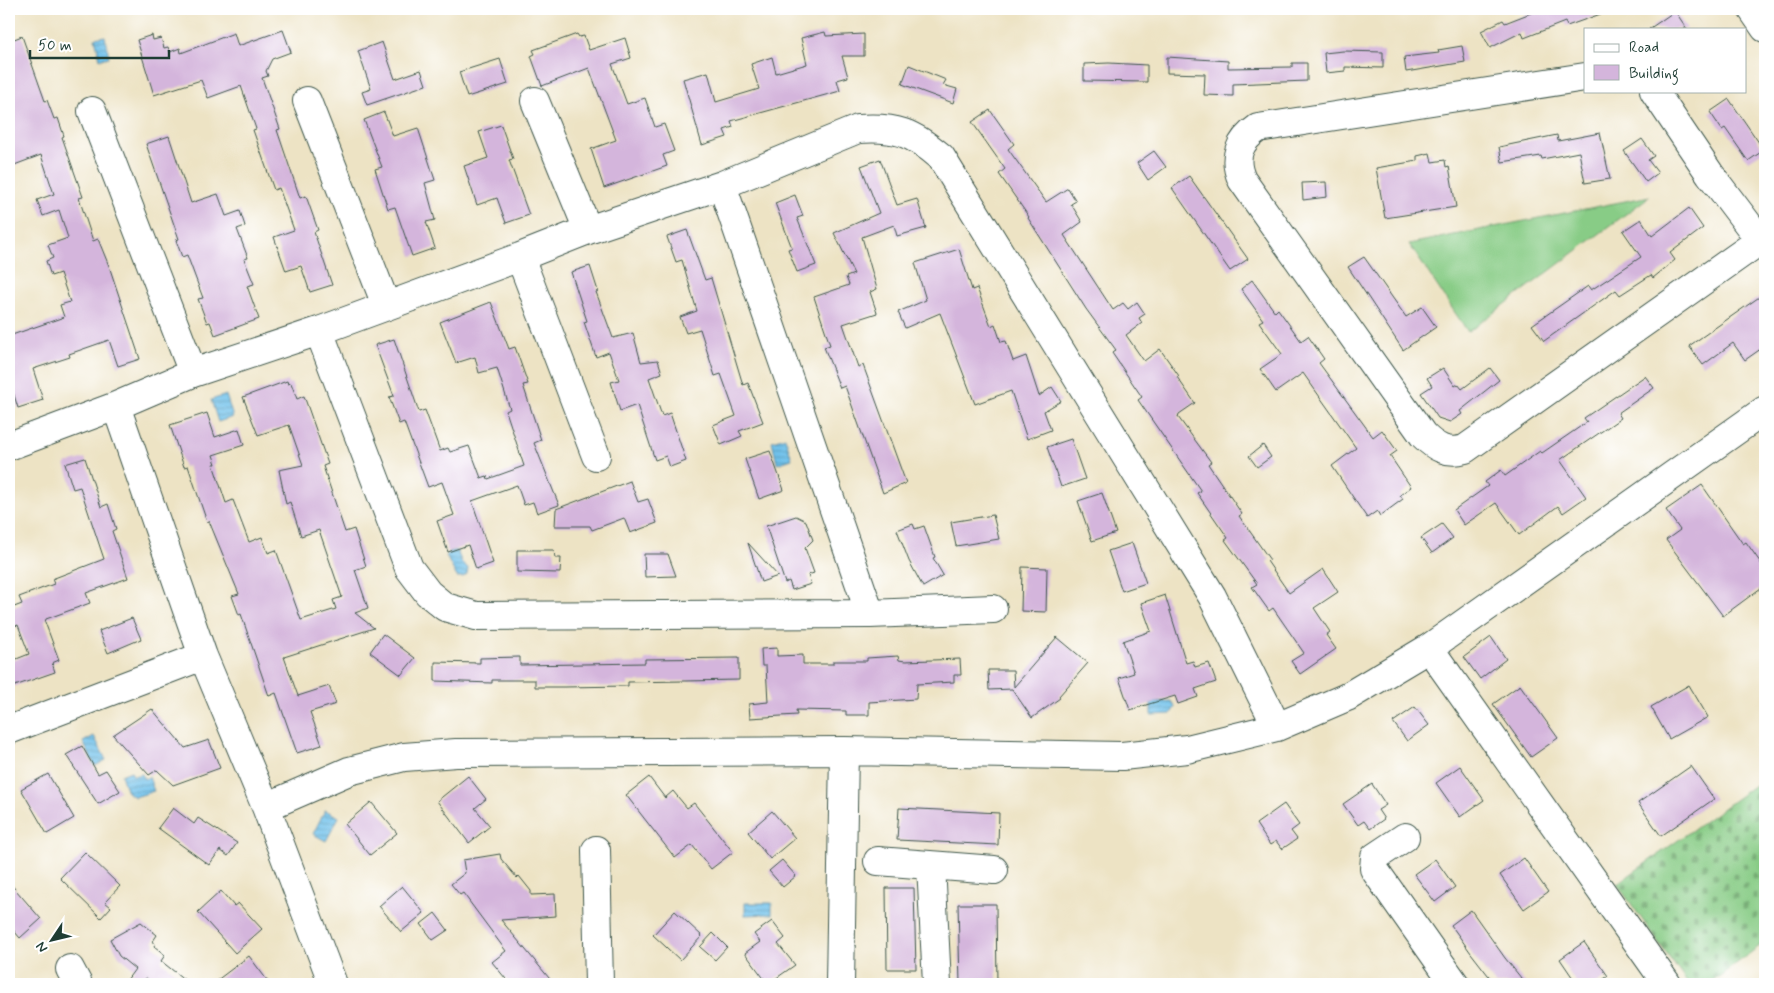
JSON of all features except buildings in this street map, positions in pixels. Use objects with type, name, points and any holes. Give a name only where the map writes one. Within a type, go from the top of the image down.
[{"type":"street","points":[[1752,9],[1765,28]]},
{"type":"street","points":[[1584,77],[1258,128],[1246,137],[1238,151],[1237,166],[1242,180],[1423,435],[1432,444],[1443,450],[1454,452],[1465,449],[1763,238],[1710,174],[1655,92]]},
{"type":"street","points":[[307,101],[386,305]]},
{"type":"street","points":[[535,101],[588,230]]},
{"type":"street","points":[[92,111],[193,373]]},
{"type":"street","points":[[9,446],[116,406],[193,373],[319,331],[588,230],[722,185],[858,129],[879,127],[899,130],[922,141],[941,157],[1212,596],[1277,727]]},
{"type":"street","points":[[722,185],[870,614]]},
{"type":"street","points":[[520,257],[596,456]]},
{"type":"street","points":[[319,331],[409,568],[428,593],[445,607],[476,616],[870,614],[993,609]]},
{"type":"street","points":[[116,406],[203,656],[266,807],[332,984]]},
{"type":"street","points":[[266,807],[349,770],[404,757],[456,753],[844,751],[1122,756],[1186,749],[1277,727],[1347,697],[1429,648],[1765,410]]},
{"type":"street","points":[[1429,648],[1665,984]]},
{"type":"street","points":[[9,730],[203,656]]},
{"type":"street","points":[[840,984],[844,751]]},
{"type":"street","points":[[1405,836],[1375,858],[1374,869],[1455,984]]},
{"type":"street","points":[[596,850],[599,984]]},
{"type":"street","points":[[878,861],[994,870]]},
{"type":"street","points":[[931,865],[937,984]]},
{"type":"green space","points":[[1650,196],[1468,332],[1409,244]]},
{"type":"green space","points":[[1765,778],[1765,942],[1709,984],[1688,984],[1617,884]]},
{"type":"water","points":[[105,36],[109,57],[100,59],[95,38]]},
{"type":"water","points":[[226,395],[233,417],[218,422],[211,400]]},
{"type":"water","points":[[785,437],[792,459],[777,464],[772,441]]},
{"type":"water","points":[[451,551],[457,551],[462,563],[468,568],[467,574],[463,577],[457,577],[446,556]]},
{"type":"water","points":[[1171,701],[1175,707],[1171,714],[1151,715],[1151,702]]},
{"type":"water","points":[[94,736],[106,760],[95,766],[83,742]]},
{"type":"water","points":[[131,771],[133,776],[142,774],[144,779],[149,777],[154,791],[135,797],[127,792],[121,775]]},
{"type":"water","points":[[325,810],[339,817],[326,841],[313,834]]},
{"type":"water","points":[[745,903],[772,903],[772,914],[745,915]]}]
